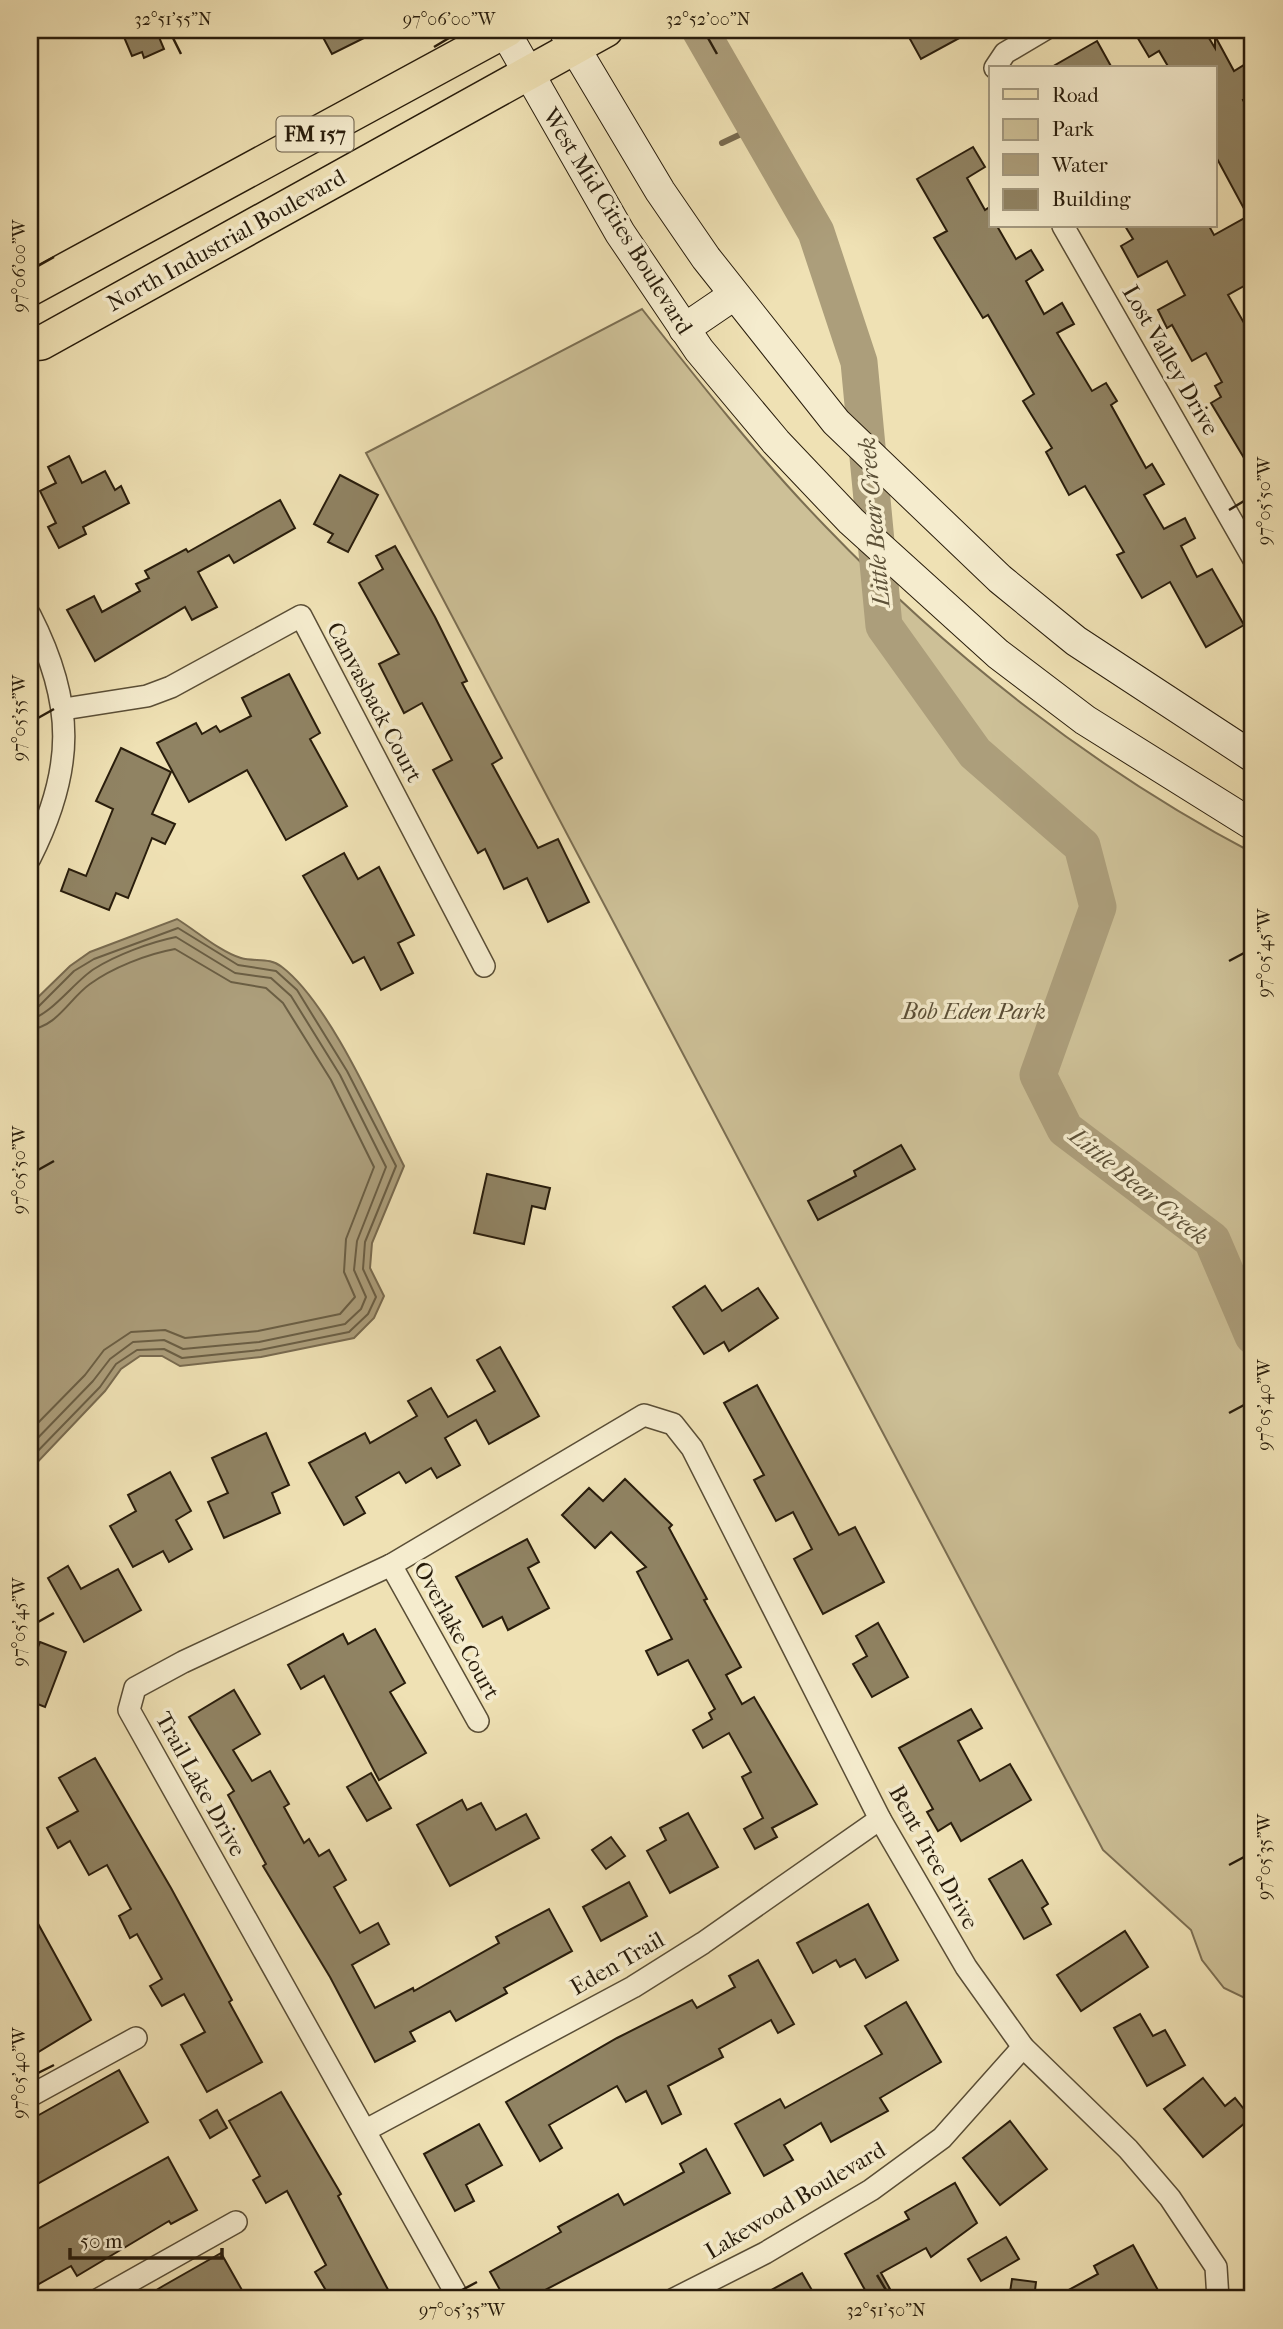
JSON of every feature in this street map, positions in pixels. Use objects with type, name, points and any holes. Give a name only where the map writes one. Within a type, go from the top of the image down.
[{"type":"main road","name":"West Mid Cities Boulevard","points":[[505,30],[620,233],[699,350],[776,442],[851,521],[998,654],[1085,720],[1253,825]]},
{"type":"main road","name":"FM 157","points":[[30,289],[505,30]]},
{"type":"main road","name":"North Industrial Boulevard","points":[[30,344],[41,343],[528,73],[569,39],[606,30]]},
{"type":"main road","points":[[569,39],[660,191],[734,295],[836,422],[1000,579],[1076,641],[1253,757]]},
{"type":"main road","points":[[684,329],[734,295]]},
{"type":"street","points":[[996,66],[1005,53],[1044,30]]},
{"type":"street","name":"Lost Valley Drive","points":[[1064,228],[1253,558]]},
{"type":"street","points":[[30,615],[52,661],[64,709],[65,740],[55,800],[30,858]]},
{"type":"street","name":"Canvasback Court","points":[[64,709],[146,696],[171,687],[300,616],[484,966]]},
{"type":"street","name":"Trail Lake Drive","points":[[459,2299],[129,1710],[135,1688],[183,1662],[391,1565],[643,1415]]},
{"type":"street","name":"Bent Tree Drive","points":[[643,1415],[673,1424],[692,1448],[880,1819],[966,1968],[1023,2047],[1128,2149],[1170,2198],[1216,2267],[1218,2299]]},
{"type":"street","name":"Overlake Court","points":[[391,1565],[478,1721]]},
{"type":"street","name":"Eden Trail","points":[[366,2130],[633,1987],[703,1944],[880,1819]]},
{"type":"street","points":[[30,2096],[135,2038]]},
{"type":"street","name":"Lakewood Boulevard","points":[[674,2299],[765,2253],[872,2190],[942,2138],[1023,2047]]},
{"type":"street","points":[[99,2299],[236,2222]]},
{"type":"green space","name":"Bob Eden Park","points":[[642,309],[708,393],[778,475],[873,575],[923,621],[974,665],[1081,747],[1137,785],[1253,853],[1253,2002],[1224,1988],[1202,1960],[1191,1930],[1103,1850],[366,453]]},
{"type":"water","points":[[177,919],[234,955],[272,962],[282,967],[317,1006],[350,1059],[404,1166],[372,1243],[370,1268],[384,1296],[374,1318],[354,1338],[261,1357],[180,1366],[162,1356],[140,1356],[121,1369],[105,1391],[30,1470],[30,1005],[70,966],[90,952]]},
{"type":"building","points":[[121,30],[156,30],[164,49],[144,58],[142,52],[132,56]]},
{"type":"building","points":[[319,30],[380,30],[332,54]]},
{"type":"building","points":[[905,30],[974,30],[921,59]]},
{"type":"building","points":[[1133,30],[1204,30],[1215,48],[1215,36],[1234,71],[1244,65],[1253,82],[1253,95],[1243,100],[1253,119],[1253,281],[1228,295],[1244,323],[1253,318],[1253,473],[1211,403],[1221,397],[1215,386],[1222,382],[1206,353],[1192,361],[1172,325],[1167,328],[1158,310],[1185,295],[1167,261],[1138,277],[1121,246],[1133,239],[1126,228],[1210,228],[1214,235],[1248,216],[1216,157],[1216,66],[1168,66],[1159,51],[1149,57]]},
{"type":"building","points":[[1097,41],[1111,66],[1053,66]]},
{"type":"building","points":[[973,147],[985,167],[967,178],[985,210],[989,207],[989,228],[998,228],[1016,259],[1031,250],[1043,270],[1026,281],[1044,314],[1062,303],[1074,324],[1057,333],[1092,391],[1106,383],[1117,401],[1111,405],[1146,468],[1152,464],[1164,484],[1144,495],[1164,529],[1185,518],[1195,538],[1181,546],[1197,577],[1212,569],[1244,625],[1206,647],[1170,582],[1142,598],[1117,555],[1124,552],[1085,486],[1069,495],[1046,452],[1052,448],[1023,401],[1034,394],[988,315],[983,318],[934,238],[947,231],[917,179]]},
{"type":"building","points":[[69,456],[82,483],[105,471],[115,490],[121,486],[129,503],[83,527],[86,534],[59,548],[48,527],[56,523],[40,491],[56,483],[48,467]]},
{"type":"building","points":[[340,475],[378,495],[348,552],[328,542],[333,534],[314,524]]},
{"type":"building","points":[[280,500],[295,528],[234,563],[229,555],[198,572],[217,607],[192,620],[185,607],[95,661],[67,610],[94,596],[102,612],[140,591],[136,584],[149,578],[145,571],[186,549],[188,552]]},
{"type":"building","points":[[395,546],[435,617],[467,681],[462,683],[502,758],[492,764],[538,848],[558,839],[589,902],[548,922],[527,878],[504,889],[485,849],[478,853],[433,770],[452,760],[422,703],[404,713],[379,664],[399,654],[359,583],[383,569],[376,556]]},
{"type":"building","points":[[289,674],[320,733],[310,739],[347,806],[286,840],[247,770],[189,802],[157,743],[196,723],[202,734],[216,726],[220,732],[251,716],[242,698]]},
{"type":"building","points":[[121,748],[171,772],[152,814],[175,824],[165,844],[152,838],[128,898],[116,893],[109,910],[61,891],[69,869],[86,876],[113,809],[96,801]]},
{"type":"building","points":[[344,853],[358,879],[379,867],[414,935],[398,943],[413,973],[381,990],[364,957],[353,963],[303,876]]},
{"type":"building","points":[[901,1145],[915,1169],[818,1220],[808,1201],[856,1176],[854,1171]]},
{"type":"building","points":[[487,1174],[550,1188],[545,1209],[532,1206],[524,1244],[474,1233]]},
{"type":"building","points":[[705,1286],[722,1311],[758,1288],[778,1318],[729,1351],[724,1342],[704,1354],[673,1307]]},
{"type":"building","points":[[500,1347],[539,1416],[489,1444],[476,1420],[445,1438],[460,1465],[437,1478],[431,1468],[406,1483],[399,1472],[356,1497],[365,1513],[344,1525],[309,1463],[365,1433],[370,1443],[417,1416],[408,1401],[431,1388],[448,1417],[495,1391],[477,1360]]},
{"type":"building","points":[[757,1385],[839,1535],[855,1527],[884,1582],[823,1614],[794,1559],[812,1549],[793,1512],[776,1521],[754,1480],[764,1475],[724,1403]]},
{"type":"building","points":[[266,1433],[289,1485],[272,1493],[280,1513],[224,1538],[208,1502],[228,1493],[212,1458]]},
{"type":"building","points":[[170,1472],[191,1511],[176,1520],[192,1549],[169,1562],[163,1551],[133,1567],[110,1526],[136,1511],[128,1495]]},
{"type":"building","points":[[625,1479],[672,1525],[669,1528],[741,1667],[726,1675],[742,1704],[754,1697],[817,1804],[772,1828],[777,1837],[755,1849],[744,1829],[763,1818],[742,1777],[751,1772],[729,1733],[703,1748],[693,1730],[712,1719],[709,1713],[715,1709],[688,1660],[658,1675],[646,1651],[672,1639],[637,1572],[646,1567],[611,1532],[595,1548],[562,1515],[589,1488],[603,1501]]},
{"type":"building","points":[[527,1539],[539,1562],[528,1568],[549,1608],[508,1630],[502,1617],[483,1627],[456,1577]]},
{"type":"building","points":[[68,1566],[81,1589],[118,1569],[141,1610],[84,1642],[48,1578]]},
{"type":"building","points":[[878,1623],[908,1677],[872,1697],[853,1664],[867,1656],[856,1636]]},
{"type":"building","points":[[375,1629],[405,1683],[390,1692],[426,1753],[379,1780],[324,1676],[301,1689],[288,1665],[343,1634],[348,1644]]},
{"type":"building","points":[[40,1642],[66,1652],[45,1707],[30,1701],[30,1668]]},
{"type":"building","points":[[234,1690],[260,1734],[233,1750],[252,1781],[270,1771],[289,1804],[284,1807],[304,1843],[309,1839],[319,1856],[329,1850],[346,1880],[334,1887],[360,1933],[378,1923],[389,1944],[352,1965],[375,2008],[413,1988],[414,1991],[499,1943],[496,1937],[549,1909],[572,1951],[504,1988],[507,1993],[456,2021],[450,2011],[410,2032],[415,2041],[375,2062],[330,1977],[263,1866],[266,1864],[228,1795],[234,1791],[189,1717]]},
{"type":"building","points":[[971,1709],[982,1728],[958,1741],[980,1781],[1010,1764],[1031,1800],[961,1841],[951,1823],[938,1831],[927,1812],[933,1809],[899,1748]]},
{"type":"building","points":[[95,1758],[171,1888],[232,2000],[229,2002],[262,2062],[207,2092],[181,2045],[205,2032],[184,1994],[162,2006],[150,1986],[162,1979],[137,1934],[130,1938],[119,1916],[131,1909],[107,1865],[89,1875],[70,1841],[58,1848],[47,1828],[78,1811],[59,1778]]},
{"type":"building","points":[[371,1773],[391,1808],[367,1821],[347,1787]]},
{"type":"building","points":[[462,1800],[467,1810],[481,1803],[496,1830],[526,1814],[539,1838],[450,1886],[417,1825]]},
{"type":"building","points":[[688,1813],[718,1867],[670,1893],[647,1851],[666,1840],[660,1828]]},
{"type":"building","points":[[611,1837],[625,1856],[606,1869],[592,1850]]},
{"type":"building","points":[[1022,1860],[1048,1904],[1042,1908],[1051,1924],[1024,1939],[989,1879]]},
{"type":"building","points":[[629,1882],[647,1916],[601,1941],[583,1907]]},
{"type":"building","points":[[868,1904],[898,1960],[866,1978],[855,1959],[840,1967],[836,1960],[813,1973],[797,1943]]},
{"type":"building","points":[[30,1909],[91,2020],[35,2054],[30,2044],[30,1988],[38,1983],[30,1968]]},
{"type":"building","points":[[1125,1931],[1148,1967],[1081,2011],[1057,1975]]},
{"type":"building","points":[[758,1960],[794,2024],[778,2033],[771,2020],[719,2049],[723,2057],[668,2086],[681,2114],[662,2124],[646,2091],[626,2102],[617,2086],[549,2125],[562,2148],[540,2161],[506,2102],[617,2038],[692,2000],[697,2008],[735,1987],[729,1976]]},
{"type":"building","points":[[906,2002],[941,2062],[880,2098],[888,2111],[831,2142],[821,2123],[784,2145],[793,2160],[764,2176],[735,2124],[780,2099],[785,2108],[882,2054],[865,2026]]},
{"type":"building","points":[[1140,2014],[1153,2036],[1165,2030],[1185,2065],[1147,2086],[1114,2028]]},
{"type":"building","points":[[119,2070],[148,2122],[30,2188],[30,2120]]},
{"type":"building","points":[[1203,2078],[1225,2106],[1235,2098],[1251,2118],[1203,2157],[1164,2109]]},
{"type":"building","points":[[281,2092],[341,2194],[338,2196],[393,2299],[331,2299],[315,2272],[326,2265],[287,2191],[266,2203],[253,2180],[260,2176],[229,2121]]},
{"type":"building","points":[[217,2110],[227,2128],[210,2138],[200,2120]]},
{"type":"building","points":[[1010,2121],[1047,2169],[1000,2205],[963,2158]]},
{"type":"building","points":[[479,2124],[502,2165],[466,2185],[474,2201],[455,2211],[424,2154]]},
{"type":"building","points":[[706,2149],[730,2193],[528,2299],[505,2299],[490,2272],[561,2232],[558,2227],[618,2194],[624,2205],[684,2172],[680,2164]]},
{"type":"building","points":[[168,2157],[197,2210],[171,2224],[169,2221],[77,2276],[71,2266],[30,2289],[30,2233]]},
{"type":"building","points":[[955,2183],[977,2223],[931,2257],[926,2248],[881,2273],[890,2289],[870,2299],[845,2254],[909,2219],[905,2212]]},
{"type":"building","points":[[1006,2237],[1019,2259],[981,2281],[968,2259]]},
{"type":"building","points":[[1133,2245],[1159,2292],[1145,2299],[1052,2299],[1098,2274],[1094,2266]]},
{"type":"building","points":[[221,2253],[247,2299],[142,2299],[163,2286]]},
{"type":"building","points":[[802,2273],[817,2299],[755,2299]]},
{"type":"building","points":[[1012,2279],[1036,2282],[1034,2299],[1009,2299]]},
{"type":"waterway","name":"Little Bear Creek","points":[[700,30],[816,232],[859,362],[884,626],[975,753],[1082,846],[1098,907],[1038,1075],[1065,1129],[1212,1240],[1253,1336]]},
{"type":"waterway","points":[[722,143],[756,127]]}]
